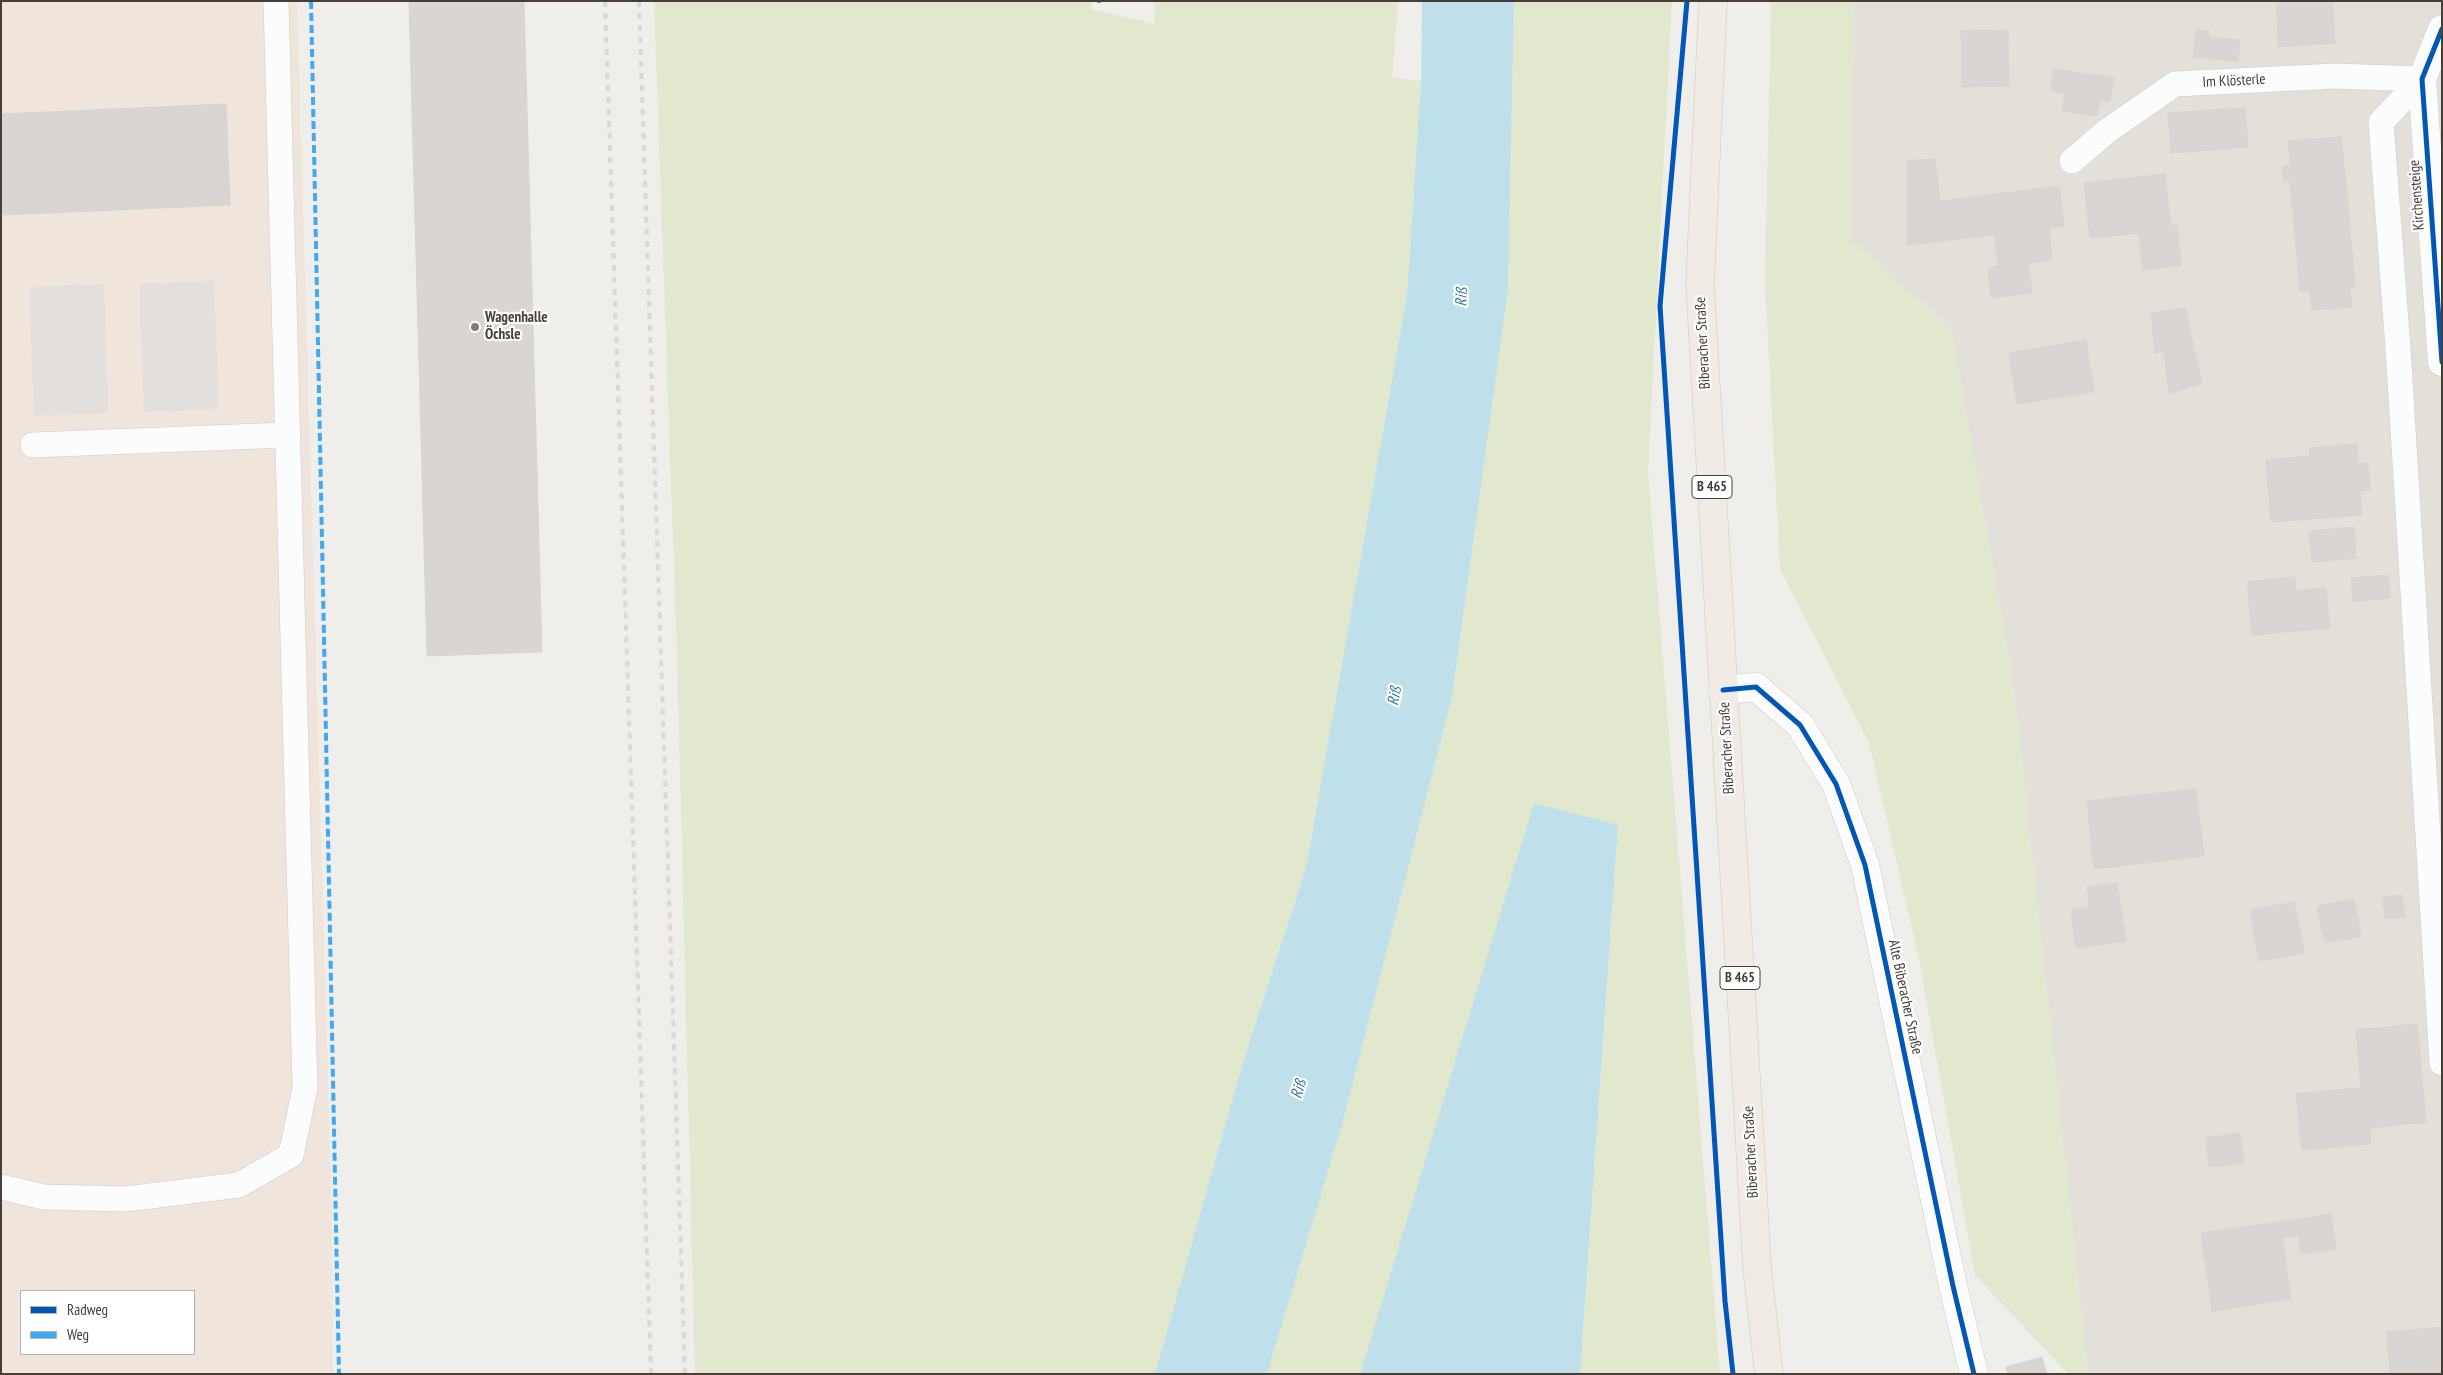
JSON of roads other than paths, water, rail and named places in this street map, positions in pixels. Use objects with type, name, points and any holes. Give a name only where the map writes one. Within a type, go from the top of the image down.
[{"type":"main road","name":"Biberacher Straße","points":[[1713,1],[1700,284],[1757,1266],[1769,1374]]},
{"type":"street","name":"Kirchensteige","points":[[2442,29],[2422,79],[2436,199],[2442,362]]},
{"type":"street","name":"Alte Biberacher Straße","points":[[1724,690],[1756,687],[1800,725],[1836,784],[1865,865],[1953,1286],[1974,1374]]},
{"type":"lane","points":[[1,1187],[44,1197],[126,1199],[239,1186],[290,1155],[305,1088],[286,436],[276,1]]},
{"type":"lane","name":"Im Klösterle","points":[[2072,161],[2107,131],[2175,84],[2335,76],[2422,79]]},
{"type":"lane","points":[[2422,79],[2380,122],[2402,406],[2442,1063]]},
{"type":"lane","points":[[33,445],[286,436]]},
{"type":"water","name":"Riß","points":[[1422,1],[1514,1],[1508,290],[1452,697],[1343,1121],[1267,1374],[1155,1374],[1243,1062],[1306,868],[1407,295],[1421,81]]},
{"type":"water","points":[[1534,803],[1618,825],[1580,1374],[1360,1374]]},
{"type":"railway","points":[[605,1],[651,1374]]},
{"type":"railway","points":[[639,1],[685,1374]]},
{"type":"place","name":"Wagenhalle Öchsle","points":[[475,327]]}]
